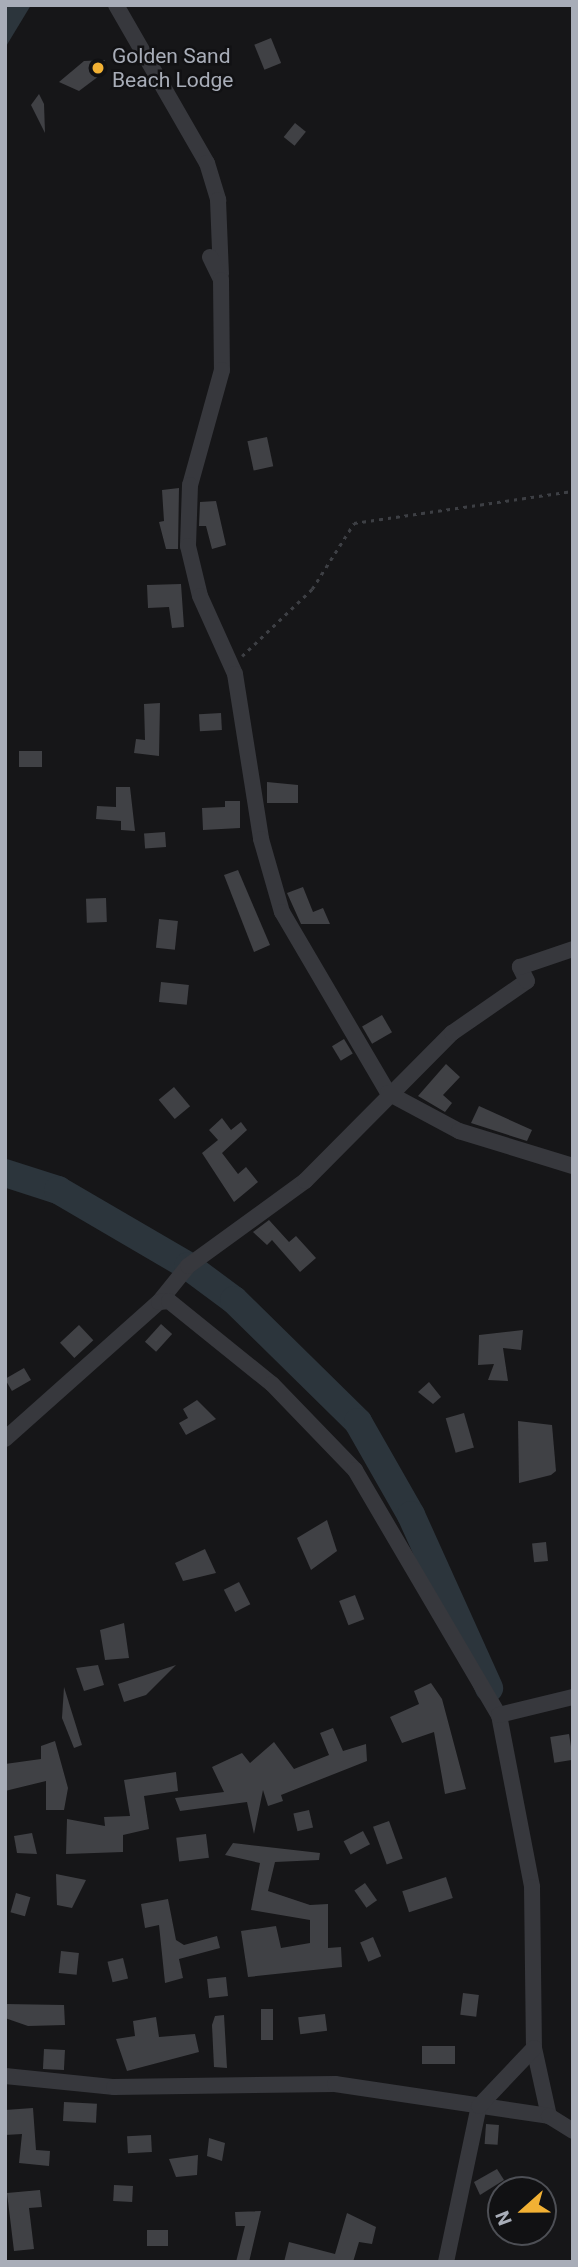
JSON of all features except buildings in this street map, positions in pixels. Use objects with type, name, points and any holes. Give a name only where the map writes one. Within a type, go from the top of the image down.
[{"type":"street","points":[[116,5],[207,163],[218,200],[222,370],[186,518],[200,596],[232,665],[273,888],[312,971],[388,1093],[459,1131],[573,1166]]},
{"type":"street","points":[[210,257],[221,279]]},
{"type":"street","points":[[5,1439],[159,1302],[188,1266],[304,1181],[388,1093],[452,1033],[527,981],[520,967],[573,949]]},
{"type":"street","points":[[159,1302],[169,1301],[199,1321],[355,1470],[499,1715],[532,1887],[534,2048],[549,2116]]},
{"type":"street","points":[[499,1715],[573,1697]]},
{"type":"street","points":[[446,2262],[479,2106],[534,2048]]},
{"type":"street","points":[[5,2076],[114,2087],[335,2084],[549,2116],[573,2131]]},
{"type":"path","points":[[232,665],[312,589],[354,523],[573,491]]},
{"type":"shaded area","points":[[5,5],[31,5],[5,48]]},
{"type":"waterway","points":[[5,1173],[58,1190],[188,1266],[234,1300],[358,1422],[411,1515],[489,1688]]},
{"type":"place","name":"Golden Sand Beach Lodge","points":[[98,68]]}]
